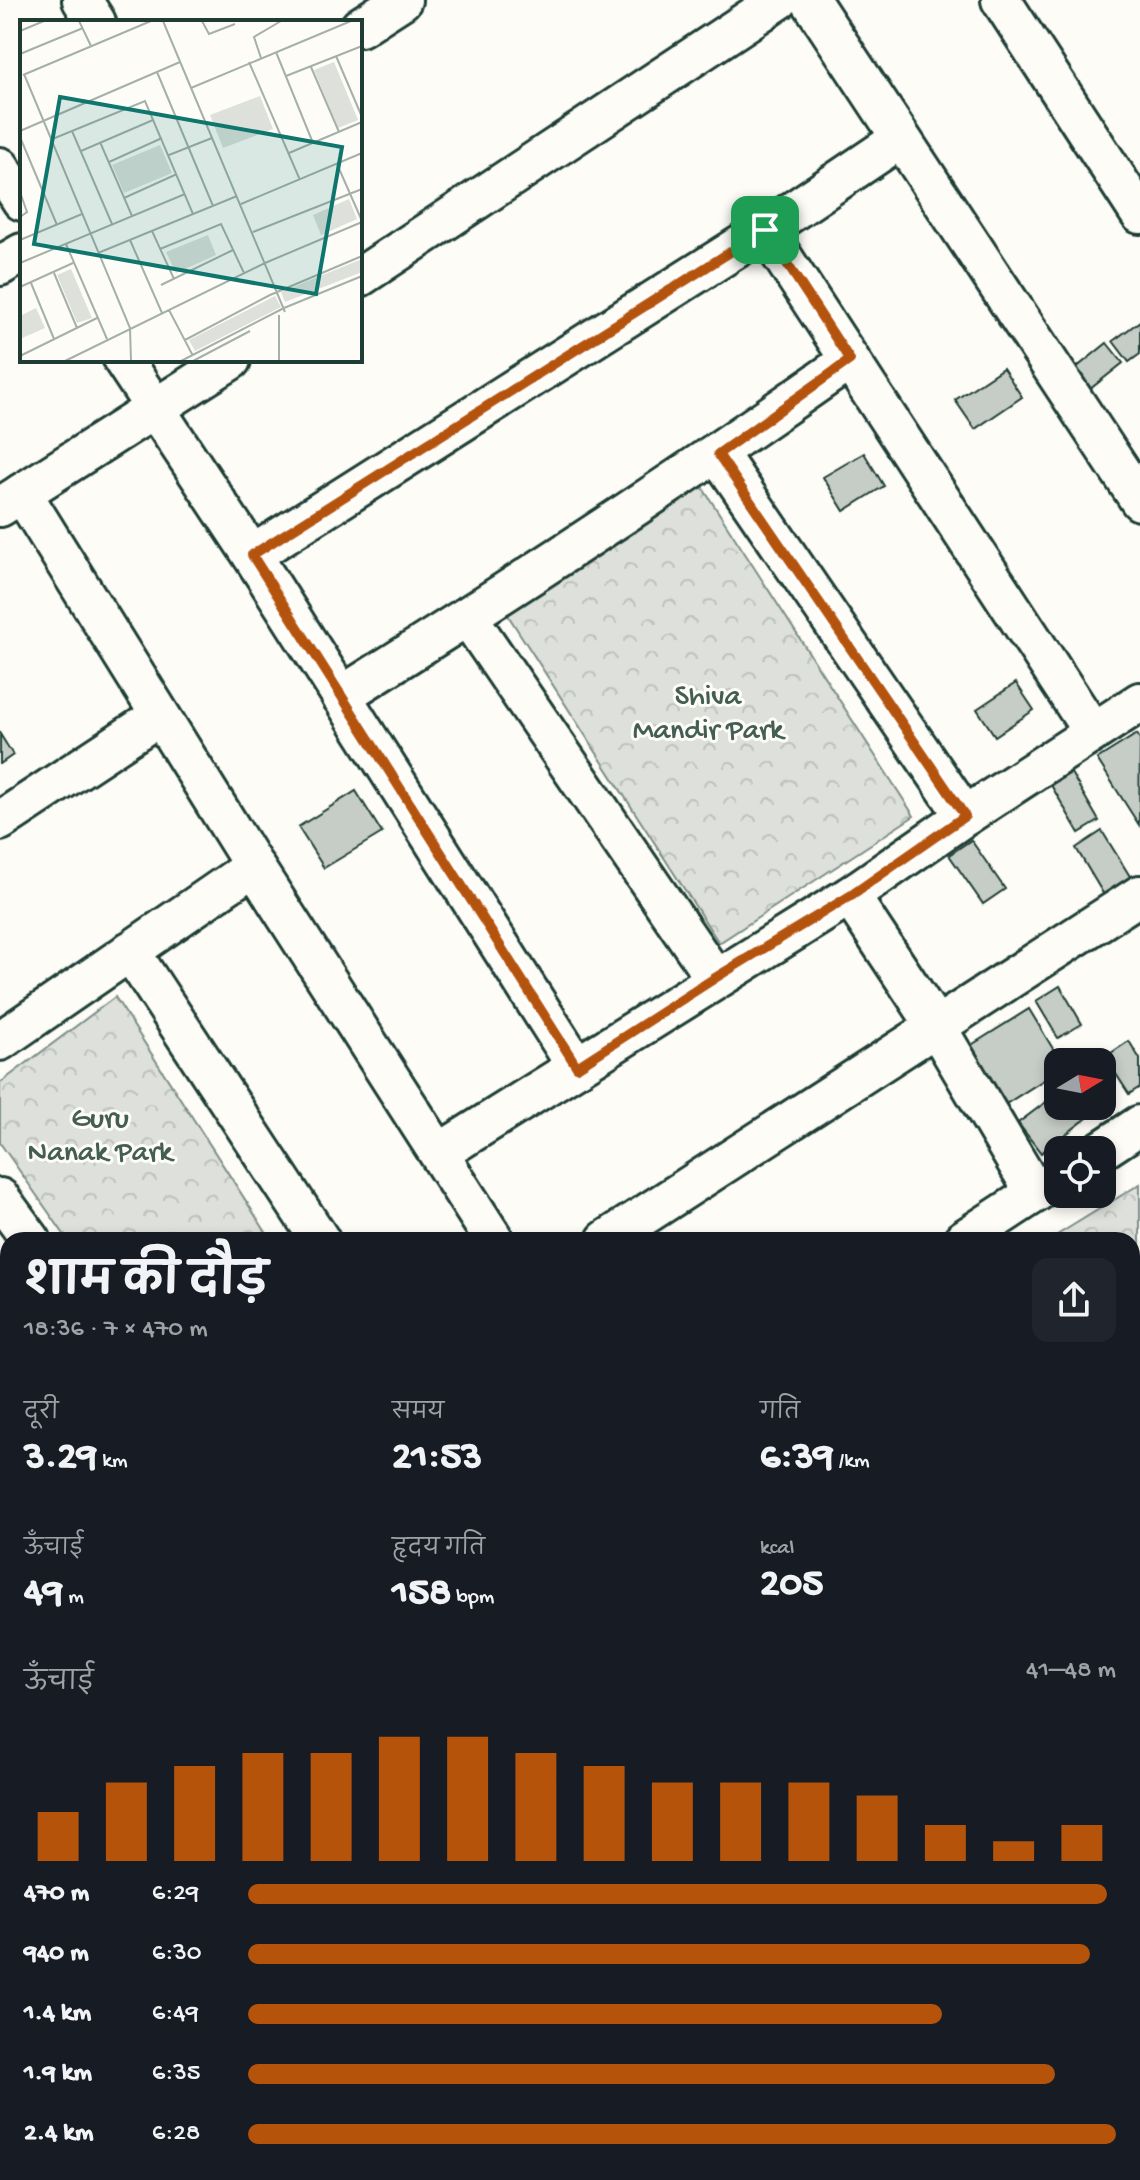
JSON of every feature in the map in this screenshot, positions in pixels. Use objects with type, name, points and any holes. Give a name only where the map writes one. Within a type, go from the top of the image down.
[{"type":"street","points":[[82,0],[95,20]]},
{"type":"street","points":[[362,26],[402,0]]},
{"type":"street","points":[[362,276],[779,0]]},
{"type":"street","points":[[810,0],[1140,501]]},
{"type":"street","points":[[1001,0],[1140,214]]},
{"type":"street","points":[[252,555],[765,230],[900,139]]},
{"type":"street","points":[[0,167],[20,198]]},
{"type":"street","points":[[765,230],[1092,731]]},
{"type":"street","points":[[0,266],[20,254]]},
{"type":"street","points":[[341,696],[718,454],[850,360]]},
{"type":"street","points":[[124,362],[252,555],[577,1067]]},
{"type":"street","points":[[228,362],[11,500],[159,716],[489,1232]]},
{"type":"street","points":[[718,454],[965,816]]},
{"type":"street","points":[[468,617],[715,978]]},
{"type":"street","points":[[439,1153],[850,896],[1092,731],[1140,702]]},
{"type":"street","points":[[0,821],[159,716]]},
{"type":"street","points":[[0,1041],[254,866]]},
{"type":"street","points":[[618,1232],[1140,895]]},
{"type":"street","points":[[850,896],[1044,1183]]},
{"type":"street","points":[[130,951],[315,1232]]},
{"type":"street","points":[[1116,1141],[1140,1125]]},
{"type":"street","points":[[975,1232],[1044,1187]]},
{"type":"street","points":[[0,1198],[25,1232]]},
{"type":"green space","name":"Shiva Mandir Park","points":[[697,479],[914,816],[719,943],[502,606]]},
{"type":"green space","name":"Guru Nanak Park","points":[[115,997],[266,1232],[62,1232],[0,1143],[0,1083]]},
{"type":"green space","points":[[1140,1184],[1140,1232],[1062,1232],[1101,1208],[1116,1208],[1116,1199]]},
{"type":"building","points":[[1140,321],[1140,354],[1129,362],[1113,341]]},
{"type":"building","points":[[1107,343],[1123,363],[1080,397],[1065,377]]},
{"type":"building","points":[[1003,368],[1022,397],[975,429],[955,400]]},
{"type":"building","points":[[864,453],[884,486],[844,511],[823,477]]},
{"type":"building","points":[[1016,683],[1034,710],[995,736],[977,709]]},
{"type":"building","points":[[0,734],[13,755],[0,764]]},
{"type":"building","points":[[1137,734],[1140,739],[1139,825],[1097,759]]},
{"type":"building","points":[[1071,773],[1099,821],[1079,833],[1051,785]]},
{"type":"building","points":[[356,791],[382,833],[324,868],[298,827]]},
{"type":"building","points":[[1102,831],[1131,878],[1104,895],[1076,848]]},
{"type":"building","points":[[971,840],[1005,889],[983,904],[949,855]]},
{"type":"building","points":[[1060,986],[1082,1024],[1058,1038],[1036,1001]]},
{"type":"building","points":[[1029,1009],[1053,1048],[1044,1048],[1044,1080],[1001,1107],[965,1049]]},
{"type":"building","points":[[1129,1041],[1140,1059],[1140,1087],[1129,1094],[1116,1074],[1116,1050]]},
{"type":"building","points":[[1044,1104],[1044,1120],[1084,1120],[1063,1136],[1044,1136],[1044,1151],[1041,1153],[1018,1123]]},
{"type":"route","points":[[765,230],[850,360],[718,454],[965,816],[850,896],[577,1067],[252,555],[765,230]]}]
